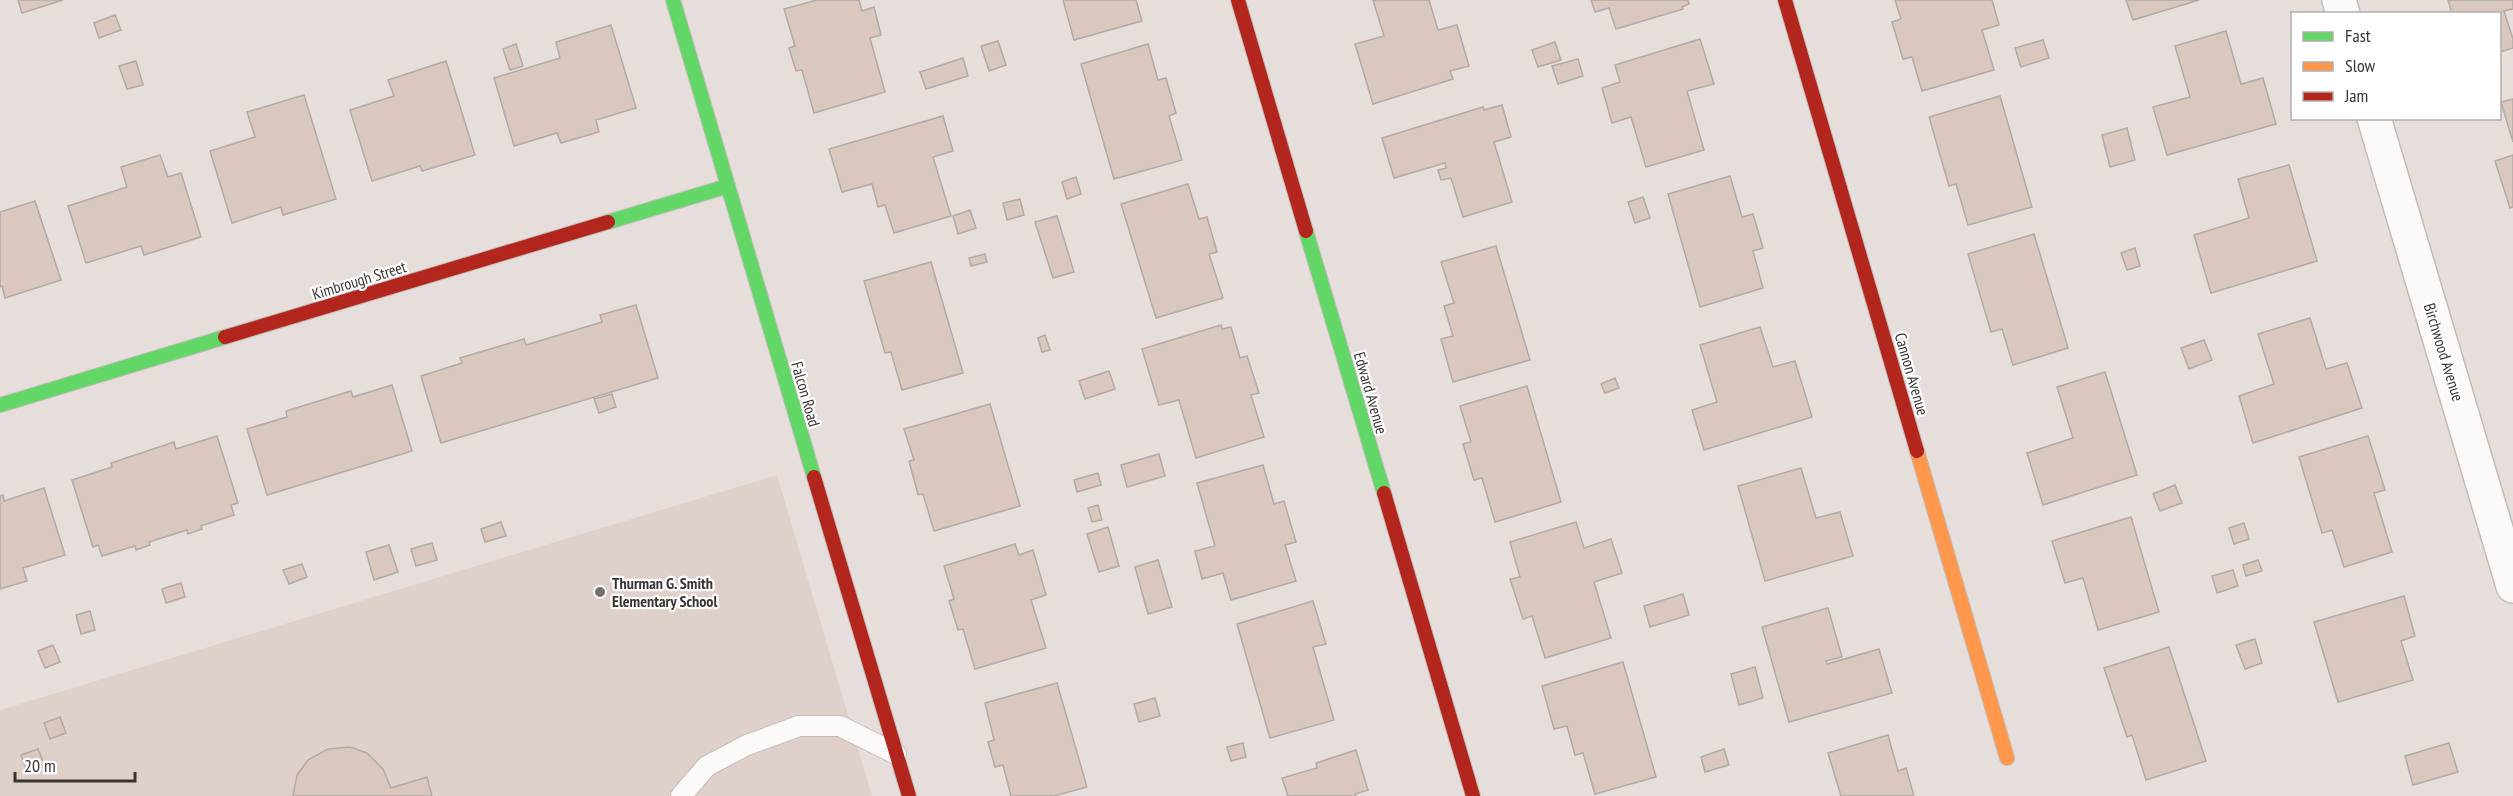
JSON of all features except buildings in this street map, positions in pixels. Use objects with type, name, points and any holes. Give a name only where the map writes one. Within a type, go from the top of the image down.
[{"type":"street","name":"Falcon Road","points":[[673,0],[909,796]]},
{"type":"street","name":"Edward Avenue","points":[[1238,0],[1473,796]]},
{"type":"street","name":"Cannon Avenue","points":[[1785,0],[2007,758]]},
{"type":"street","name":"Birchwood Avenue","points":[[2375,120],[2513,586]]},
{"type":"street","name":"Kimbrough Street","points":[[0,405],[728,186]]},
{"type":"lane","points":[[681,796],[707,766],[747,745],[799,726],[840,726],[896,754]]},
{"type":"shaded area","name":"Thurman G. Smith Elementary School","points":[[777,475],[872,796],[0,796],[0,710]]},
{"type":"traffic: fast","points":[[673,0],[814,477]]},
{"type":"traffic: fast","points":[[608,222],[728,186]]},
{"type":"traffic: fast","points":[[1306,231],[1384,493]]},
{"type":"traffic: fast","points":[[0,405],[225,337]]},
{"type":"traffic: slow","points":[[1917,451],[2007,758]]},
{"type":"traffic: jam","points":[[1238,0],[1306,231]]},
{"type":"traffic: jam","points":[[1785,0],[1917,451]]},
{"type":"traffic: jam","points":[[225,337],[608,222]]},
{"type":"traffic: jam","points":[[814,477],[909,796]]},
{"type":"traffic: jam","points":[[1384,493],[1473,796]]},
{"type":"place","name":"Thurman G. Smith Elementary School","points":[[600,592]]}]
